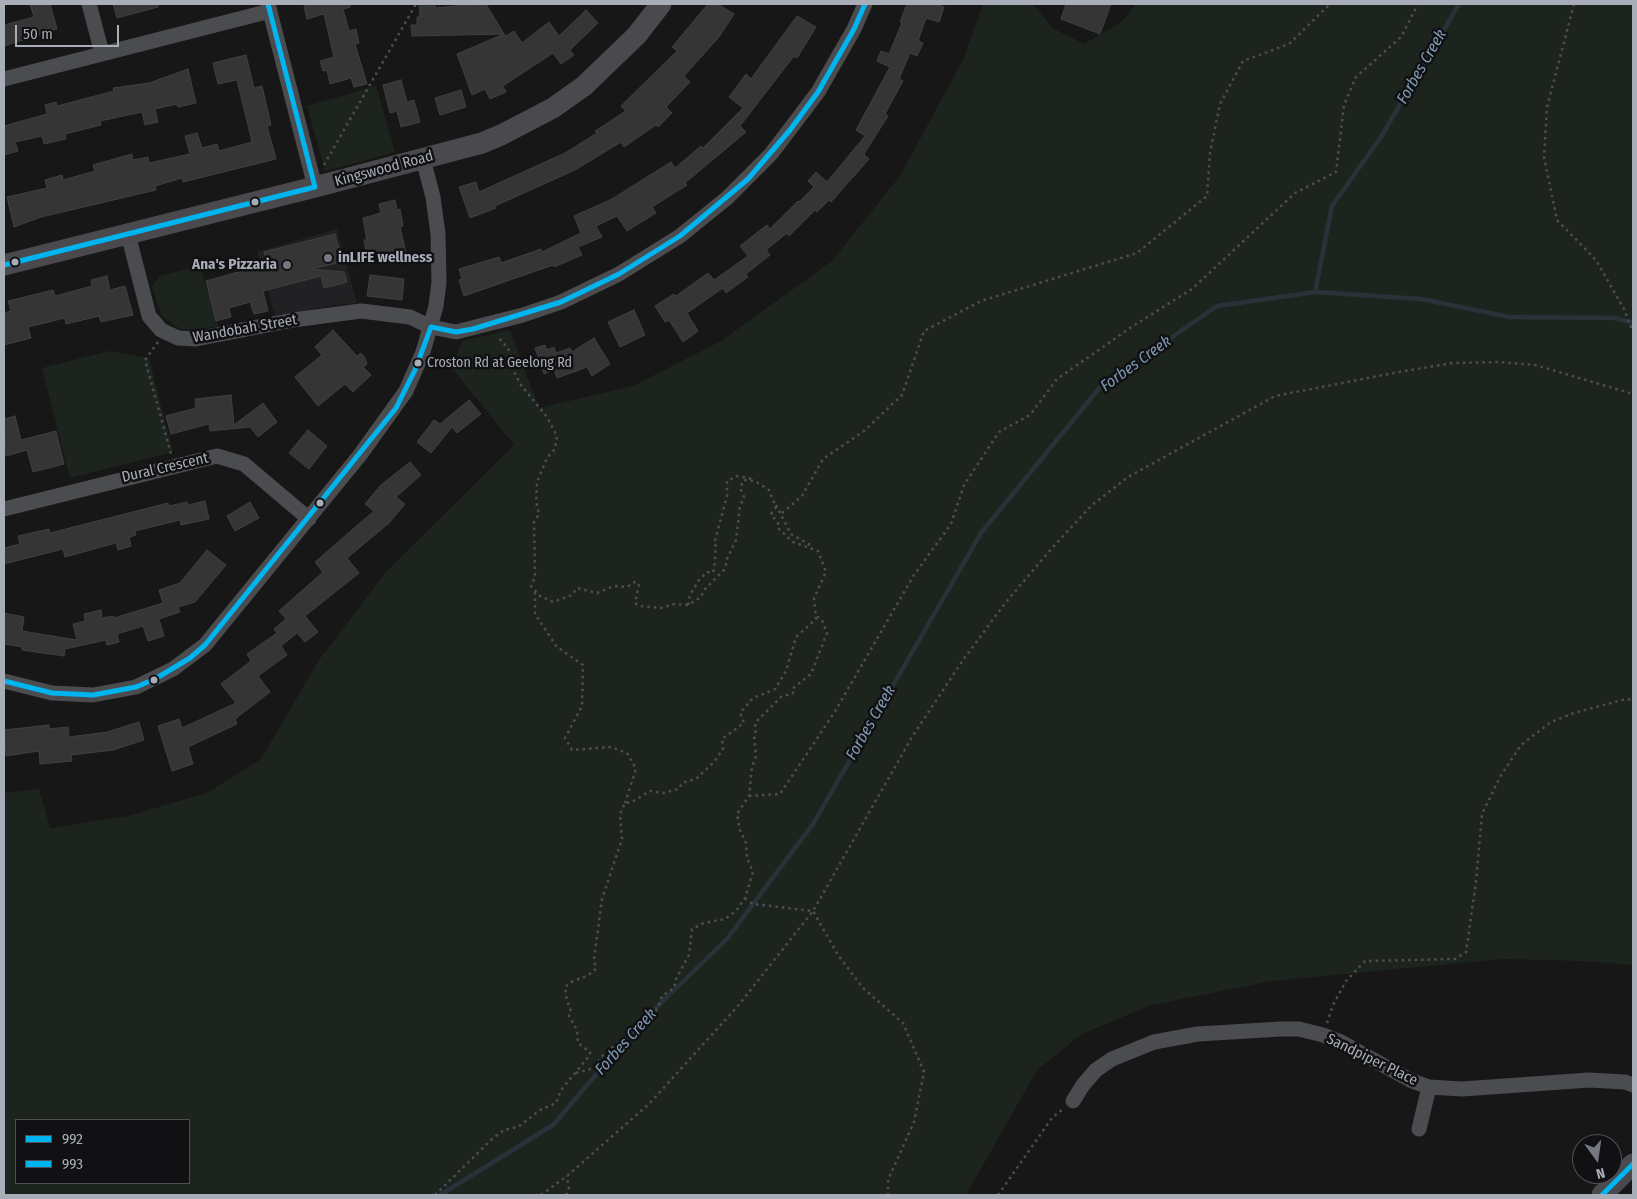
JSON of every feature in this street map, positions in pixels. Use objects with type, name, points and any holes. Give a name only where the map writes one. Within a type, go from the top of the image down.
[{"type":"street","points":[[89,4],[102,53]]},
{"type":"street","name":"Kingswood Road","points":[[4,265],[423,159],[501,135],[553,108],[584,86],[614,60],[637,35],[661,4]]},
{"type":"street","name":"Wandobah Street","points":[[166,333],[178,338],[196,339],[293,320],[361,311],[410,316],[431,327],[456,332],[490,324],[561,302],[620,274],[680,236],[727,198],[771,154],[818,92],[854,29],[865,4]]},
{"type":"street","points":[[4,79],[269,7],[315,187]]},
{"type":"street","points":[[4,681],[52,693],[71,695],[115,692],[155,679],[173,669],[205,645],[308,519],[396,408],[415,370],[431,327],[439,282],[438,234],[433,197],[423,159]]},
{"type":"street","points":[[128,234],[147,311],[155,324],[166,333]]},
{"type":"street","name":"Dural Crescent","points":[[4,509],[174,465],[218,456],[230,458],[244,464],[308,519]]},
{"type":"street","name":"Sandpiper Place","points":[[1072,1101],[1096,1070],[1112,1059],[1154,1042],[1198,1034],[1281,1029],[1299,1029],[1324,1035],[1341,1042],[1412,1081],[1430,1087],[1462,1089],[1589,1080],[1625,1082],[1633,1085]]},
{"type":"street","points":[[1420,1130],[1430,1087]]},
{"type":"street","points":[[1602,1195],[1633,1164]]},
{"type":"path","points":[[315,187],[327,156],[416,4]]},
{"type":"path","points":[[782,513],[802,496],[823,459],[864,431],[902,395],[924,331],[981,301],[1137,252],[1206,196],[1210,153],[1220,104],[1243,61],[1289,44],[1330,4]]},
{"type":"path","points":[[749,796],[780,794],[834,713],[914,575],[951,524],[964,485],[999,432],[1030,415],[1057,379],[1132,326],[1192,289],[1295,192],[1336,172],[1344,105],[1356,77],[1402,37],[1418,4]]},
{"type":"path","points":[[1574,4],[1547,107],[1544,157],[1557,220],[1596,260],[1624,309],[1633,332]]},
{"type":"path","points":[[490,324],[502,344],[508,348],[513,363],[511,366],[521,384],[547,417],[557,436],[555,449],[546,458],[538,475],[536,499],[539,514],[534,522],[535,578],[531,586],[535,592],[553,602],[572,595],[577,588],[597,594],[614,586],[626,587],[635,582],[639,584],[635,603],[640,606],[663,608],[672,604],[688,604],[701,597],[704,590],[725,569],[727,559],[736,540],[740,506],[744,497],[740,488],[744,480],[754,481]]},
{"type":"path","points":[[166,333],[145,360],[174,465]]},
{"type":"path","points":[[541,1195],[567,1176],[649,1104],[737,1007],[813,911],[912,738],[963,660],[1006,602],[1053,547],[1091,506],[1128,477],[1275,396],[1453,363],[1500,362],[1535,365],[1633,394]]},
{"type":"path","points":[[625,803],[632,802],[650,790],[663,793],[679,789],[682,783],[696,779],[714,762],[722,749],[722,739],[744,723],[740,713],[753,698],[775,689],[786,671],[796,637],[816,619],[814,598],[826,572],[818,551],[792,534],[769,490],[748,477],[737,476],[727,481],[728,496],[714,544],[716,546],[714,570],[712,573],[707,572],[699,580],[690,595],[688,604]]},
{"type":"path","points":[[775,504],[771,514],[782,532],[793,542],[818,551]]},
{"type":"path","points":[[535,592],[535,614],[557,647],[583,665],[582,706],[565,738],[572,750],[611,747],[627,752],[636,769],[620,814],[622,839],[602,899],[594,959],[596,969],[587,976],[573,981],[565,987],[571,1011],[569,1016],[577,1030],[578,1044],[590,1052],[590,1055],[573,1077]]},
{"type":"path","points":[[435,1195],[492,1139],[504,1130],[518,1127],[540,1110],[556,1103],[560,1090],[578,1072],[594,1068],[601,1057],[620,1041],[634,1034],[658,1008],[662,996],[674,988],[676,979],[689,955],[692,929],[704,923],[725,919],[736,911],[745,898],[753,872],[747,858],[746,844],[740,830],[737,814],[749,796],[752,767],[756,756],[755,723],[781,697],[792,693],[792,689],[811,674],[827,633],[822,620],[815,615]]},
{"type":"path","points":[[1324,1035],[1338,994],[1346,981],[1365,961],[1455,959],[1466,952],[1476,882],[1482,814],[1500,777],[1520,745],[1551,722],[1574,712],[1633,700]]},
{"type":"path","points":[[745,898],[753,904],[813,911]]},
{"type":"path","points":[[813,911],[838,955],[862,988],[903,1023],[924,1072],[914,1122],[888,1180],[888,1195]]},
{"type":"path","points":[[998,1195],[1052,1118],[1072,1101]]},
{"type":"path","points":[[566,1195],[569,1189],[567,1176]]},
{"type":"shaded area","points":[[983,4],[1033,4],[1052,28],[1084,44],[1121,22],[1136,4],[1633,4],[1633,965],[1584,961],[1503,959],[1272,981],[1151,1005],[1082,1034],[1037,1070],[966,1195],[4,1195],[4,793],[39,789],[50,828],[128,816],[207,793],[261,759],[319,660],[385,573],[514,445],[452,368],[462,341],[510,330],[539,408],[633,386],[721,341],[832,261],[900,176],[964,58]]},
{"type":"shaded area","points":[[376,86],[395,152],[325,171],[307,106]]},
{"type":"shaded area","points":[[337,229],[357,303],[275,316],[257,252]]},
{"type":"shaded area","points":[[200,266],[218,326],[195,330],[180,329],[162,316],[152,287],[160,276]]},
{"type":"shaded area","points":[[109,351],[149,358],[173,452],[70,478],[42,368]]},
{"type":"building","points":[[30,4],[50,4],[57,29],[4,46],[4,25],[34,17]]},
{"type":"building","points":[[113,4],[158,4],[158,7],[117,18]]},
{"type":"building","points":[[311,4],[350,4],[350,7],[343,9],[349,31],[356,29],[359,43],[355,44],[367,84],[354,87],[351,78],[330,84],[327,70],[323,71],[320,61],[334,57],[324,14],[307,19],[304,6]]},
{"type":"building","points":[[466,4],[486,4],[504,34],[412,36],[411,25],[417,25],[417,17],[420,17],[419,6],[435,6],[436,8]]},
{"type":"building","points":[[708,4],[718,4],[734,14],[719,37],[684,76],[690,82],[666,107],[672,113],[658,127],[656,125],[624,147],[621,142],[575,170],[495,206],[496,208],[470,218],[459,187],[476,182],[479,192],[565,153],[597,133],[595,131],[626,111],[621,106],[677,51],[672,47]]},
{"type":"building","points":[[907,4],[935,4],[944,7],[939,22],[926,18],[918,41],[923,43],[917,56],[910,53],[899,79],[903,81],[885,114],[888,116],[864,154],[869,159],[831,202],[829,200],[817,212],[815,210],[789,236],[787,233],[766,250],[770,255],[746,274],[748,277],[726,293],[723,288],[687,313],[698,331],[683,342],[669,320],[665,322],[655,306],[674,294],[676,296],[708,273],[714,280],[748,256],[740,246],[767,225],[770,229],[799,202],[814,187],[808,181],[816,172],[827,182],[865,136],[856,130],[890,67],[877,61],[881,51],[889,54],[902,23],[900,22]]},
{"type":"building","points":[[1066,4],[1111,4],[1100,34],[1061,19]]},
{"type":"building","points":[[586,10],[598,23],[570,50],[574,55],[561,64],[553,53],[503,86],[506,92],[490,99],[485,89],[472,95],[457,54],[504,34],[506,36],[514,31],[522,43],[549,22],[559,36]]},
{"type":"building","points":[[797,16],[816,27],[797,58],[794,56],[740,126],[746,132],[685,183],[687,185],[652,207],[656,213],[627,231],[617,216],[596,226],[602,237],[578,247],[582,255],[554,267],[553,265],[464,296],[459,280],[462,279],[459,269],[499,257],[501,263],[541,249],[542,252],[581,233],[574,216],[612,199],[671,162],[675,168],[701,146],[703,148],[743,108],[729,97],[746,74],[751,79]]},
{"type":"building","points":[[246,55],[254,88],[262,86],[271,125],[267,126],[276,159],[183,182],[182,178],[155,186],[156,190],[41,217],[14,227],[7,197],[47,188],[45,180],[62,175],[63,180],[95,171],[93,165],[132,154],[133,160],[148,157],[149,163],[190,154],[185,136],[197,133],[202,148],[217,144],[219,151],[252,142],[237,80],[218,84],[213,63]]},
{"type":"building","points":[[188,69],[196,103],[178,107],[177,104],[155,109],[158,122],[145,125],[142,112],[100,121],[101,125],[65,134],[66,139],[44,144],[42,136],[15,142],[18,151],[4,155],[4,126],[47,114],[45,105],[56,102],[57,106],[114,91],[113,88],[149,83]]},
{"type":"building","points":[[401,80],[407,102],[414,100],[420,122],[401,127],[397,111],[390,113],[383,85]]},
{"type":"building","points":[[461,90],[466,107],[440,115],[435,98]]},
{"type":"building","points":[[395,200],[397,210],[400,209],[403,226],[400,227],[407,257],[385,262],[383,253],[367,256],[364,240],[367,240],[363,218],[381,213],[379,204]]},
{"type":"building","points":[[335,234],[342,262],[310,269],[344,272],[347,282],[324,288],[321,276],[263,291],[268,311],[254,314],[250,302],[229,308],[231,317],[216,321],[206,281],[267,264],[264,252]]},
{"type":"building","points":[[370,275],[404,279],[402,300],[367,296]]},
{"type":"building","points":[[107,276],[110,290],[125,286],[133,315],[101,322],[99,316],[66,324],[65,318],[28,327],[31,338],[4,345],[4,313],[11,311],[8,301],[53,290],[55,296],[92,286],[91,280]]},
{"type":"building","points":[[634,310],[645,335],[620,347],[608,322]]},
{"type":"building","points":[[333,330],[357,356],[361,353],[367,364],[363,367],[371,375],[353,392],[345,384],[318,406],[295,377],[322,355],[315,347]]},
{"type":"building","points":[[594,338],[610,364],[592,376],[587,367],[557,378],[554,370],[544,374],[535,348],[545,345],[547,350],[554,347],[556,353],[570,348],[572,352]]},
{"type":"building","points":[[231,395],[234,425],[263,403],[277,422],[258,437],[250,427],[210,431],[209,424],[171,434],[166,416],[196,408],[195,399]]},
{"type":"building","points":[[469,400],[481,414],[457,433],[452,427],[431,453],[417,442],[434,420],[440,424]]},
{"type":"building","points":[[15,416],[21,440],[56,431],[64,464],[33,472],[27,450],[6,456],[4,419]]},
{"type":"building","points":[[308,430],[327,446],[309,469],[289,453]]},
{"type":"building","points":[[410,462],[421,475],[396,497],[405,504],[389,523],[347,558],[359,573],[305,616],[318,632],[305,642],[297,633],[281,646],[287,655],[258,676],[270,692],[235,719],[237,724],[188,747],[193,764],[172,771],[158,726],[179,719],[182,728],[236,703],[221,684],[251,661],[247,654],[277,633],[274,629],[286,619],[279,611],[323,572],[315,562],[374,511],[365,504],[381,485]]},
{"type":"building","points":[[205,501],[209,519],[181,525],[180,520],[135,531],[136,535],[129,537],[131,546],[118,550],[116,543],[65,557],[63,549],[4,564],[4,548],[20,544],[18,536],[49,529],[50,533],[168,503],[169,506],[187,502],[188,505]]},
{"type":"building","points":[[250,502],[259,518],[235,531],[227,516]]},
{"type":"building","points":[[207,550],[226,565],[195,602],[178,607],[180,612],[159,619],[164,636],[148,641],[143,626],[117,634],[119,642],[107,645],[106,640],[65,649],[64,656],[22,650],[22,647],[4,644],[4,613],[24,617],[22,631],[77,640],[73,624],[85,621],[84,614],[101,610],[102,618],[113,616],[114,618],[163,603],[159,590],[180,583]]},
{"type":"building","points":[[139,722],[144,740],[113,750],[71,755],[72,761],[40,764],[39,751],[6,756],[4,730],[49,725],[49,729],[68,727],[69,737],[107,732]]},
{"type":"waterway","name":"Forbes Creek","points":[[1315,292],[1332,206],[1381,137],[1459,4]]},
{"type":"waterway","name":"Forbes Creek","points":[[440,1195],[553,1125],[641,1022],[727,939],[813,824],[981,533],[1101,386],[1217,306],[1315,292],[1421,299],[1510,317],[1615,318],[1633,323]]},
{"type":"transit line","name":"992","points":[[4,265],[315,187],[268,4]]},
{"type":"transit line","name":"992","points":[[4,681],[52,693],[93,695],[136,687],[155,679],[190,658],[205,645],[396,408],[415,370],[431,327],[456,332],[473,329],[561,302],[619,274],[680,236],[748,179],[790,130],[818,92],[854,29],[865,4]]},
{"type":"transit line","name":"993","points":[[1602,1195],[1633,1164]]},
{"type":"place","name":"inLIFE wellness","points":[[328,258]]},
{"type":"place","name":"Ana's Pizzaria","points":[[287,265]]},
{"type":"place","name":"Croston Rd at Geelong Rd","points":[[418,363]]}]
